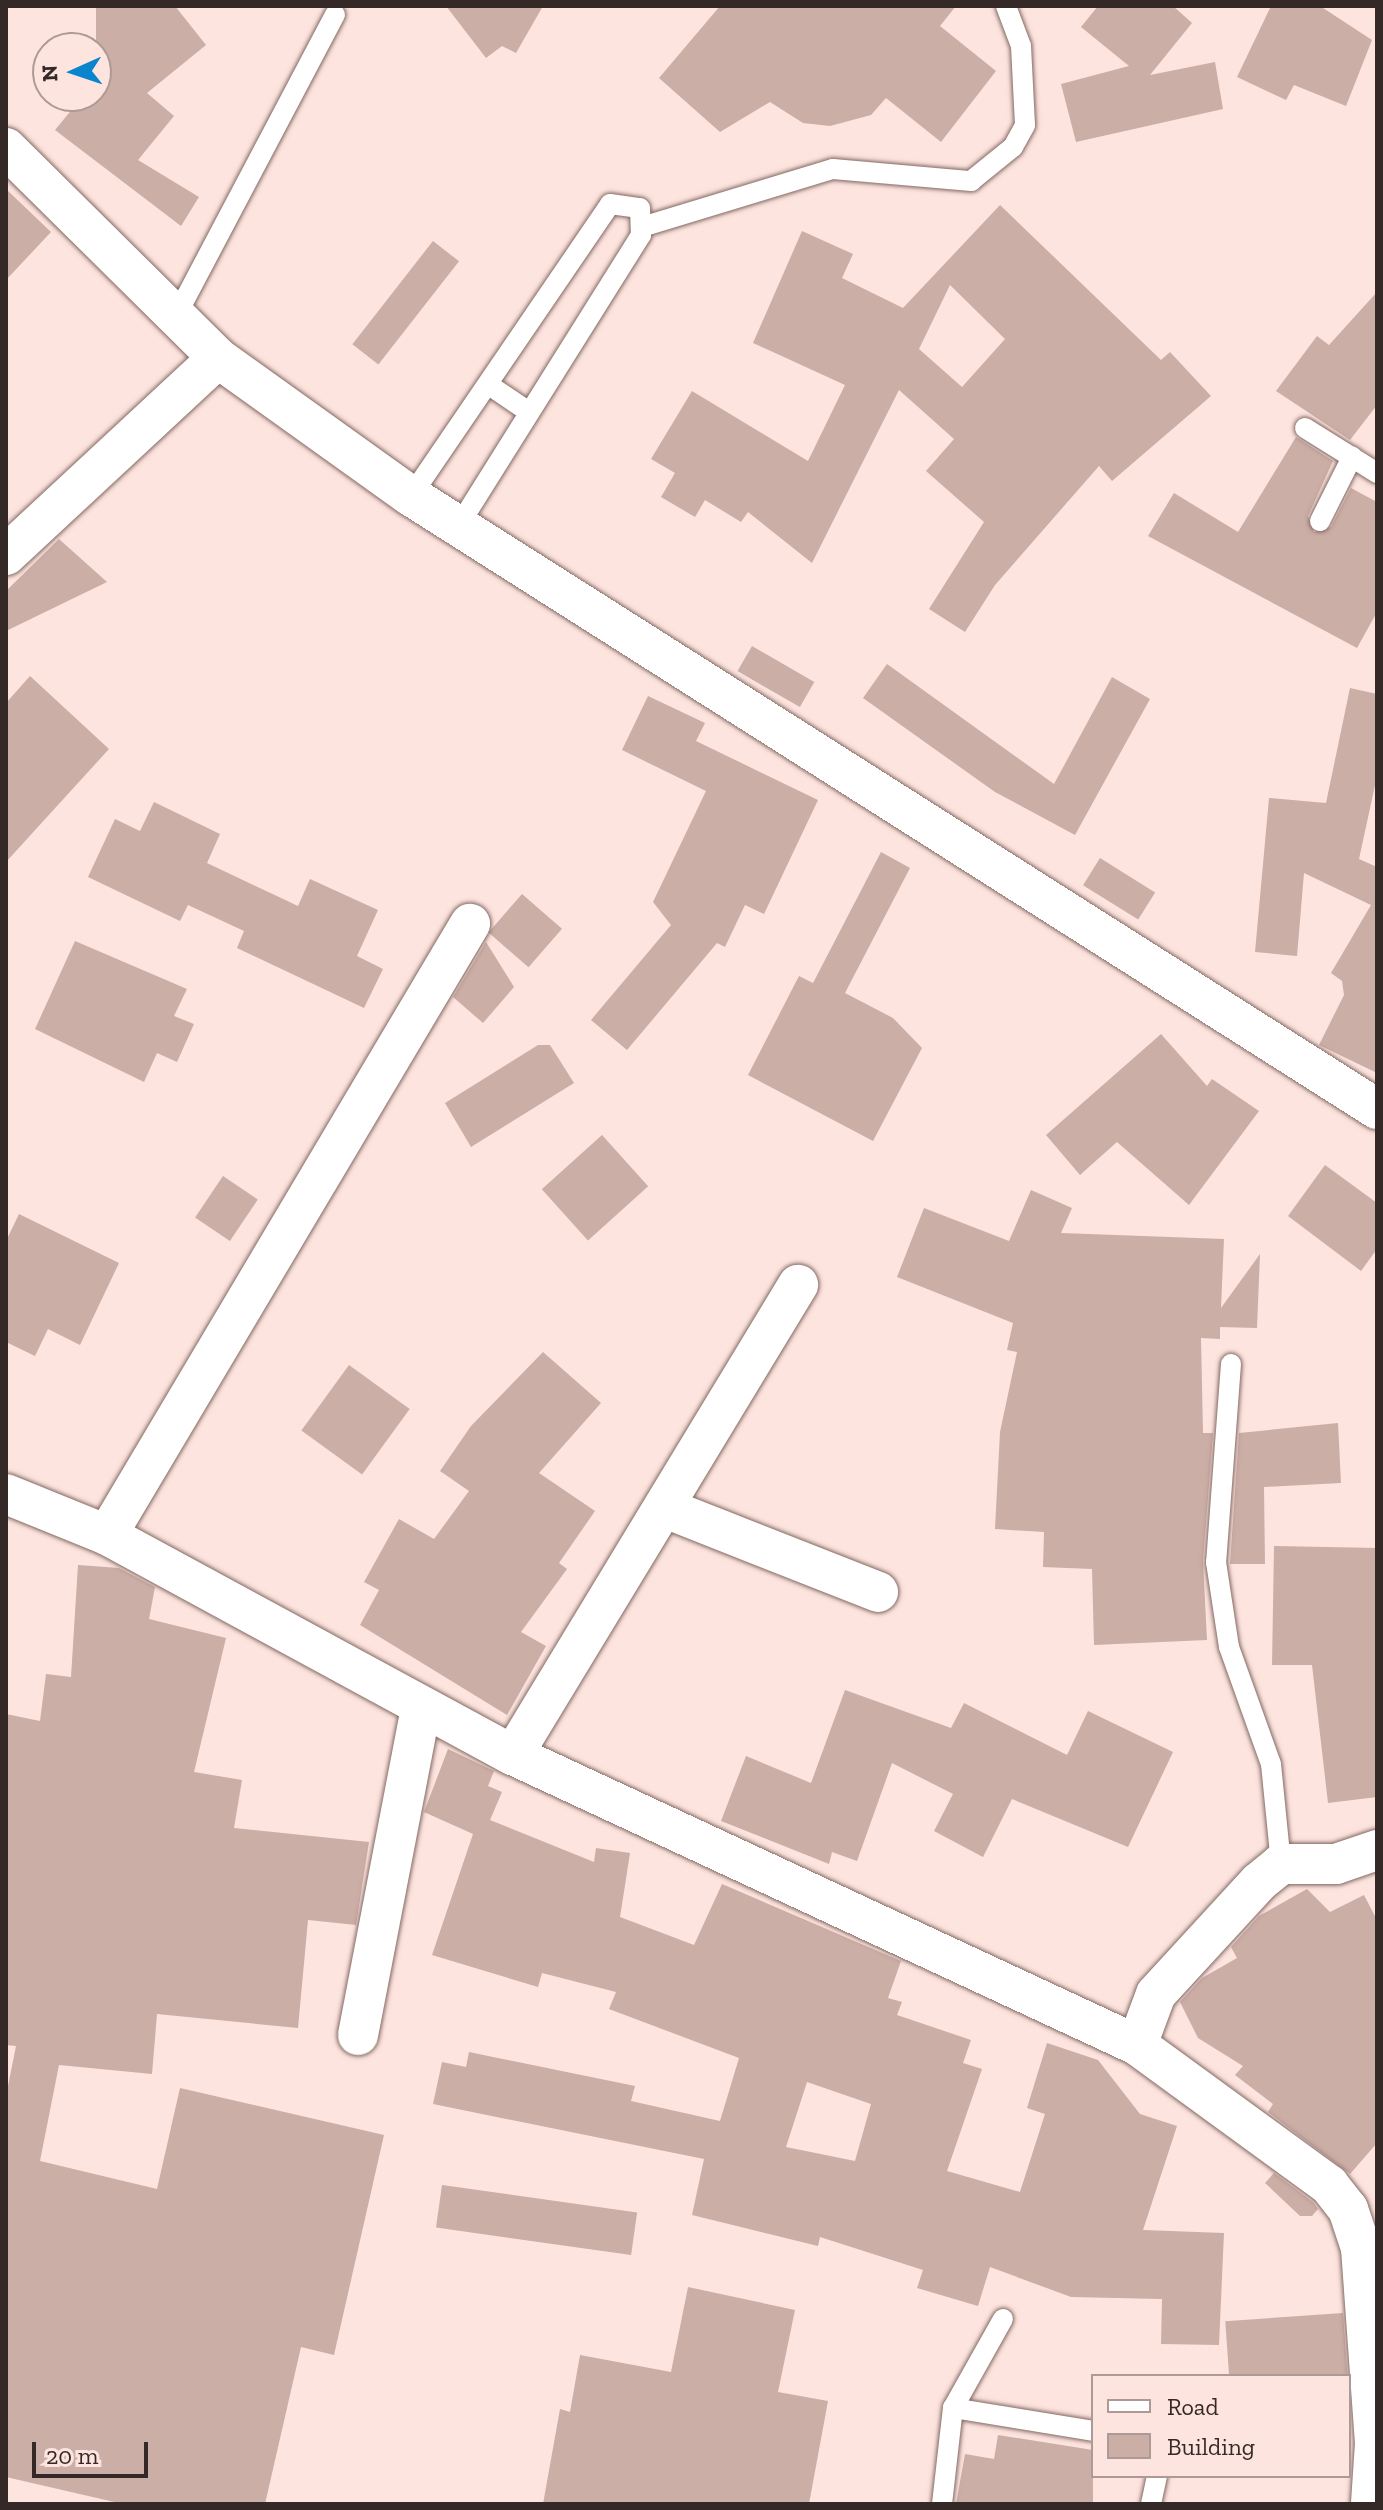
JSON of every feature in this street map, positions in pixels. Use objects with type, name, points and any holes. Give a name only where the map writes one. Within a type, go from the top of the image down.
[{"type":"street","points":[[6,148],[218,358],[411,496],[1377,1109]]},
{"type":"street","points":[[6,555],[218,358]]},
{"type":"street","points":[[107,1535],[470,924]]},
{"type":"street","points":[[513,1755],[798,1285]]},
{"type":"street","points":[[6,1494],[107,1535],[421,1709],[513,1755],[1137,2045],[1329,2185],[1348,2209],[1370,2325],[1371,2504]]},
{"type":"street","points":[[665,1508],[878,1592]]},
{"type":"street","points":[[358,2035],[421,1709]]},
{"type":"street","points":[[1137,2045],[1156,1994],[1222,1916],[1281,1864],[1336,1864],[1377,1850]]},
{"type":"lane","points":[[458,527],[645,226],[833,169],[971,181],[1013,147],[1025,125],[1021,46],[1006,6]]},
{"type":"lane","points":[[175,318],[335,15]]},
{"type":"lane","points":[[411,496],[610,204],[632,202],[645,226]]},
{"type":"lane","points":[[489,385],[529,412]]},
{"type":"lane","points":[[1305,428],[1377,473]]},
{"type":"lane","points":[[1320,521],[1352,457]]},
{"type":"lane","points":[[1231,1364],[1216,1562],[1229,1647],[1271,1764],[1281,1864]]},
{"type":"lane","points":[[942,2504],[953,2408],[1003,2319]]},
{"type":"lane","points":[[953,2408],[1091,2431]]},
{"type":"lane","points":[[1151,2504],[1157,2478]]},
{"type":"building","points":[[96,6],[175,6],[206,45],[147,93],[174,116],[138,160],[199,197],[181,226],[55,130],[70,112],[112,112],[112,32],[96,32]]},
{"type":"building","points":[[446,6],[543,6],[516,53],[502,46],[486,58]]},
{"type":"building","points":[[720,6],[956,6],[940,26],[996,71],[941,142],[886,98],[871,115],[830,126],[803,123],[770,102],[720,132],[659,78]]},
{"type":"building","points":[[1098,6],[1173,6],[1192,23],[1150,75],[1215,62],[1223,109],[1076,142],[1061,84],[1129,66],[1081,27]]},
{"type":"building","points":[[1271,6],[1320,6],[1372,40],[1346,106],[1294,85],[1286,100],[1237,77]]},
{"type":"building","points":[[6,189],[51,232],[6,280]]},
{"type":"building","points":[[1000,205],[1161,360],[1170,352],[1211,396],[1112,481],[1099,466],[995,585],[965,632],[929,609],[984,522],[926,471],[954,439],[899,390],[812,563],[748,512],[741,522],[705,500],[695,517],[661,497],[675,473],[651,459],[692,391],[808,461],[845,385],[753,343],[802,231],[853,254],[842,278],[903,308]],"holes":[[[950,285],[1005,339],[962,387],[919,349]]]},
{"type":"building","points":[[433,241],[459,261],[378,365],[352,344]]},
{"type":"building","points":[[1377,292],[1377,405],[1350,440],[1276,391],[1317,336],[1329,345]]},
{"type":"building","points":[[1296,437],[1333,461],[1308,516],[1314,532],[1331,527],[1351,488],[1377,502],[1377,612],[1357,648],[1148,536],[1174,493],[1238,532]]},
{"type":"building","points":[[59,539],[107,582],[6,631],[6,591]]},
{"type":"building","points":[[752,646],[814,682],[800,707],[738,671]]},
{"type":"building","points":[[887,664],[1054,784],[1112,677],[1150,699],[1075,835],[995,792],[863,698]]},
{"type":"building","points":[[30,676],[109,749],[6,862],[6,703]]},
{"type":"building","points":[[1350,688],[1377,694],[1377,776],[1359,859],[1377,867],[1377,1073],[1319,1045],[1344,995],[1342,981],[1331,973],[1371,905],[1304,873],[1297,956],[1255,952],[1269,798],[1326,803]]},
{"type":"building","points":[[648,696],[705,723],[696,741],[818,800],[764,914],[745,905],[725,947],[717,943],[627,1050],[591,1020],[671,925],[653,902],[706,791],[622,750]]},
{"type":"building","points":[[154,802],[220,834],[207,863],[298,906],[310,879],[378,910],[357,956],[383,969],[364,1008],[237,948],[244,931],[188,905],[180,921],[88,877],[115,819],[140,831]]},
{"type":"building","points":[[881,852],[910,868],[845,993],[893,1018],[922,1048],[873,1141],[748,1075],[799,976],[813,983]]},
{"type":"building","points":[[1100,858],[1155,892],[1138,920],[1083,885]]},
{"type":"building","points":[[522,894],[562,929],[529,967],[489,932]]},
{"type":"building","points":[[75,941],[187,989],[174,1016],[194,1024],[177,1062],[157,1053],[144,1082],[35,1029]]},
{"type":"building","points":[[486,942],[514,987],[483,1023],[453,997]]},
{"type":"building","points":[[1161,1034],[1207,1086],[1212,1079],[1259,1111],[1189,1205],[1117,1142],[1080,1175],[1046,1135]]},
{"type":"building","points":[[538,1045],[550,1045],[574,1083],[471,1147],[445,1103]]},
{"type":"building","points":[[602,1135],[648,1186],[588,1240],[542,1189]]},
{"type":"building","points":[[1325,1165],[1377,1203],[1377,1249],[1361,1271],[1288,1216]]},
{"type":"building","points":[[223,1176],[258,1199],[230,1241],[195,1217]]},
{"type":"building","points":[[1031,1190],[1072,1208],[1061,1233],[1224,1239],[1221,1308],[1260,1254],[1257,1328],[1220,1327],[1220,1339],[1201,1338],[1203,1433],[1213,1433],[1203,1561],[1207,1640],[1094,1645],[1092,1569],[1043,1567],[1044,1532],[995,1529],[1000,1432],[1017,1352],[1007,1350],[1013,1323],[897,1277],[924,1208],[1009,1241]]},
{"type":"building","points":[[19,1214],[119,1263],[80,1345],[48,1329],[35,1356],[6,1342],[6,1241]]},
{"type":"building","points":[[543,1352],[601,1403],[539,1473],[595,1511],[559,1563],[567,1569],[521,1632],[546,1646],[507,1715],[360,1625],[379,1590],[364,1582],[399,1519],[434,1539],[469,1491],[440,1471],[471,1426]]},
{"type":"building","points":[[349,1365],[410,1409],[362,1475],[301,1431]]},
{"type":"building","points":[[1338,1423],[1341,1483],[1264,1487],[1265,1564],[1230,1564],[1239,1433]]},
{"type":"building","points":[[1274,1546],[1377,1548],[1377,1797],[1328,1803],[1312,1665],[1272,1665]]},
{"type":"building","points":[[78,1565],[119,1568],[155,1587],[149,1619],[226,1638],[194,1772],[242,1780],[234,1828],[369,1842],[356,1925],[308,1920],[298,2028],[157,2014],[152,2074],[59,2065],[40,2161],[157,2189],[180,2088],[384,2135],[334,2355],[301,2347],[265,2504],[123,2504],[6,2477],[6,2096],[16,2046],[6,2045],[6,1714],[40,1721],[46,1674],[71,1677]]},
{"type":"building","points":[[845,1690],[951,1728],[964,1703],[1067,1755],[1088,1711],[1173,1752],[1128,1847],[1012,1799],[983,1857],[934,1831],[953,1794],[892,1763],[857,1861],[832,1852],[829,1864],[721,1821],[746,1756],[811,1783]]},
{"type":"building","points":[[448,1749],[494,1771],[488,1786],[502,1792],[490,1820],[594,1862],[596,1848],[630,1853],[620,1917],[694,1945],[722,1884],[901,1961],[888,1998],[902,2002],[897,2015],[971,2040],[963,2063],[982,2069],[947,2171],[1020,2192],[1045,2114],[1027,2108],[1047,2043],[1098,2060],[1140,2114],[1177,2126],[1143,2230],[1224,2233],[1219,2345],[1161,2344],[1162,2299],[1071,2297],[990,2267],[978,2306],[917,2288],[923,2270],[820,2237],[818,2246],[692,2215],[704,2159],[433,2104],[442,2062],[466,2067],[469,2052],[635,2086],[631,2101],[720,2121],[739,2058],[609,2009],[616,1992],[542,1973],[538,1987],[432,1955],[473,1834],[424,1812]],"holes":[[[807,2082],[871,2104],[855,2161],[786,2147]]]},
{"type":"building","points":[[1307,1889],[1330,1912],[1364,1895],[1377,1920],[1377,2143],[1350,2174],[1268,2112],[1273,2104],[1235,2075],[1243,2066],[1198,2038],[1180,2002],[1202,1978],[1237,1958],[1231,1947],[1259,1916]]},
{"type":"building","points":[[1274,2173],[1313,2202],[1318,2209],[1312,2216],[1300,2216],[1265,2183]]},
{"type":"building","points":[[442,2185],[637,2212],[631,2255],[436,2228]]},
{"type":"building","points":[[688,2287],[795,2310],[778,2392],[828,2401],[809,2504],[543,2504],[560,2409],[570,2412],[580,2355],[671,2372]]},
{"type":"building","points":[[1343,2313],[1347,2374],[1229,2374],[1225,2321]]},
{"type":"building","points":[[998,2435],[1091,2450],[1093,2504],[956,2504],[965,2454],[994,2459]]}]
